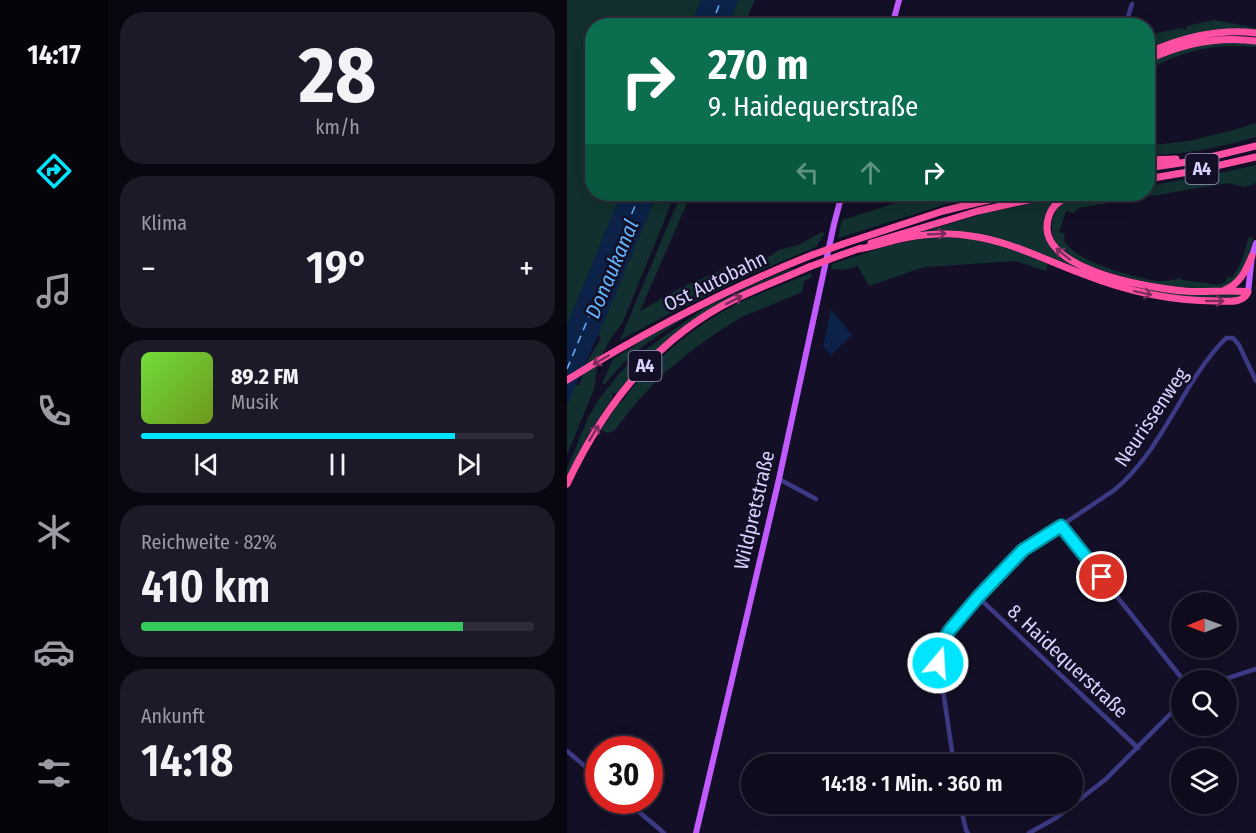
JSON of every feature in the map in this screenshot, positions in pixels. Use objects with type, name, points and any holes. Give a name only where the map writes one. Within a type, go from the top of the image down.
[{"type":"highway","points":[[1155,50],[1197,36],[1224,32],[1256,33]]},
{"type":"highway","points":[[1155,57],[1178,48],[1221,39],[1256,41]]},
{"type":"highway","name":"A4","points":[[1155,167],[1194,161],[1256,146]]},
{"type":"highway","name":"A4","points":[[1155,178],[1256,156]]},
{"type":"highway","points":[[1155,160],[1183,158],[1194,161]]},
{"type":"highway","points":[[943,211],[967,201]]},
{"type":"highway","name":"A4","points":[[943,211],[984,201]]},
{"type":"highway","name":"A4","points":[[859,249],[870,243],[944,220],[1024,201]]},
{"type":"highway","points":[[859,249],[904,238],[961,234],[1006,244],[1091,277],[1150,294],[1183,299],[1235,301],[1245,298],[1248,292],[1184,291],[1138,283],[1085,267],[1068,259],[1050,241],[1048,232],[1047,223],[1050,214],[1060,201]]},
{"type":"highway","name":"Ost Autobahn","points":[[567,380],[680,315],[728,291],[843,243],[943,211]]},
{"type":"highway","name":"Ost Autobahn","points":[[567,484],[595,431],[613,404],[634,377],[677,336],[732,301],[809,267],[859,249]]},
{"type":"highway","points":[[1220,291],[1240,280],[1253,256]]},
{"type":"main road","points":[[894,18],[899,0]]},
{"type":"main road","name":"Wildpretstraße","points":[[696,833],[779,479],[840,201]]},
{"type":"main road","points":[[1248,292],[1256,243]]},
{"type":"street","points":[[1128,18],[1132,4]]},
{"type":"street","name":"Neurissenweg","points":[[952,754],[938,663],[940,648],[949,631],[1023,550],[1125,482],[1145,458],[1217,347],[1226,338],[1233,338],[1239,345],[1256,381]]},
{"type":"street","points":[[779,479],[816,499]]},
{"type":"street","points":[[1061,526],[1175,670]]},
{"type":"street","name":"8. Haidequerstraße","points":[[978,597],[1138,748]]},
{"type":"street","points":[[1237,675],[1256,669]]},
{"type":"street","points":[[1029,833],[1056,818],[1086,796],[1171,714]]},
{"type":"street","points":[[567,751],[585,766]]},
{"type":"street","points":[[641,814],[664,833]]},
{"type":"street","points":[[962,814],[968,833]]},
{"type":"green space","points":[[567,0],[701,0],[694,18],[585,18],[585,201],[618,201],[567,326]]},
{"type":"green space","points":[[738,0],[755,0],[747,18],[731,18]]},
{"type":"green space","points":[[1215,20],[1256,29],[1213,30],[1155,48],[1155,33],[1182,28],[1186,30],[1187,26]]},
{"type":"green space","points":[[1213,43],[1256,43],[1256,47],[1213,47],[1174,57],[1155,66],[1155,60],[1169,53]]},
{"type":"green space","points":[[1256,123],[1256,137],[1202,150],[1155,155],[1155,142],[1161,144],[1188,141]]},
{"type":"green space","points":[[1256,165],[1256,182],[1243,187],[1229,183],[1155,195],[1155,185]]},
{"type":"green space","points":[[654,201],[672,201],[622,324],[604,351],[597,368],[594,389],[567,455],[567,405],[575,385],[579,385],[588,360],[601,338],[598,335]]},
{"type":"green space","points":[[678,201],[688,201],[640,311],[682,287],[741,262],[765,259],[779,250],[798,245],[822,232],[825,233],[816,247],[756,272],[620,340]]},
{"type":"green space","points":[[903,201],[957,201],[838,238],[842,220]]},
{"type":"green space","points":[[1043,201],[1057,201],[1046,222],[1059,255],[1128,283],[1243,294],[1242,297],[1198,298],[1162,294],[1111,281],[1018,245],[921,232],[986,213]]},
{"type":"green space","points":[[1068,201],[1121,201],[1079,208],[1074,213],[1066,211],[1059,232],[1065,234],[1064,240],[1070,248],[1091,261],[1120,272],[1157,281],[1180,278],[1219,285],[1224,283],[1229,276],[1232,278],[1241,263],[1249,237],[1253,238],[1247,262],[1238,278],[1221,289],[1207,290],[1146,282],[1087,265],[1067,255],[1054,240],[1052,232],[1054,214],[1062,204]]},
{"type":"green space","points":[[940,237],[975,239],[1001,245],[1048,264],[1046,271],[1016,261],[926,267],[869,286],[858,266],[844,270],[831,269],[832,264],[885,247]]},
{"type":"green space","points":[[794,269],[734,296],[695,319],[653,354],[616,394],[611,392],[613,397],[590,432],[567,476],[567,469],[588,418],[599,399],[635,357],[706,307]]},
{"type":"green space","points":[[811,273],[811,278],[804,281],[802,292],[742,317],[722,329],[661,376],[614,431],[608,433],[601,430],[619,403],[645,374],[673,346],[689,334],[739,303]]},
{"type":"green space","points":[[686,317],[642,347],[605,384],[602,384],[613,359],[636,343]]},
{"type":"water","points":[[701,0],[738,0],[731,18],[694,18]]},
{"type":"water","name":"Donaukanal","points":[[618,201],[654,201],[567,405],[567,326]]},
{"type":"water","points":[[831,309],[852,335],[831,355],[823,347]]},
{"type":"ferry route","points":[[714,18],[721,0]]},
{"type":"ferry route","points":[[567,369],[637,201]]},
{"type":"route","points":[[938,663],[940,648],[949,631],[978,597],[1023,550],[1061,526],[1102,577]]}]
